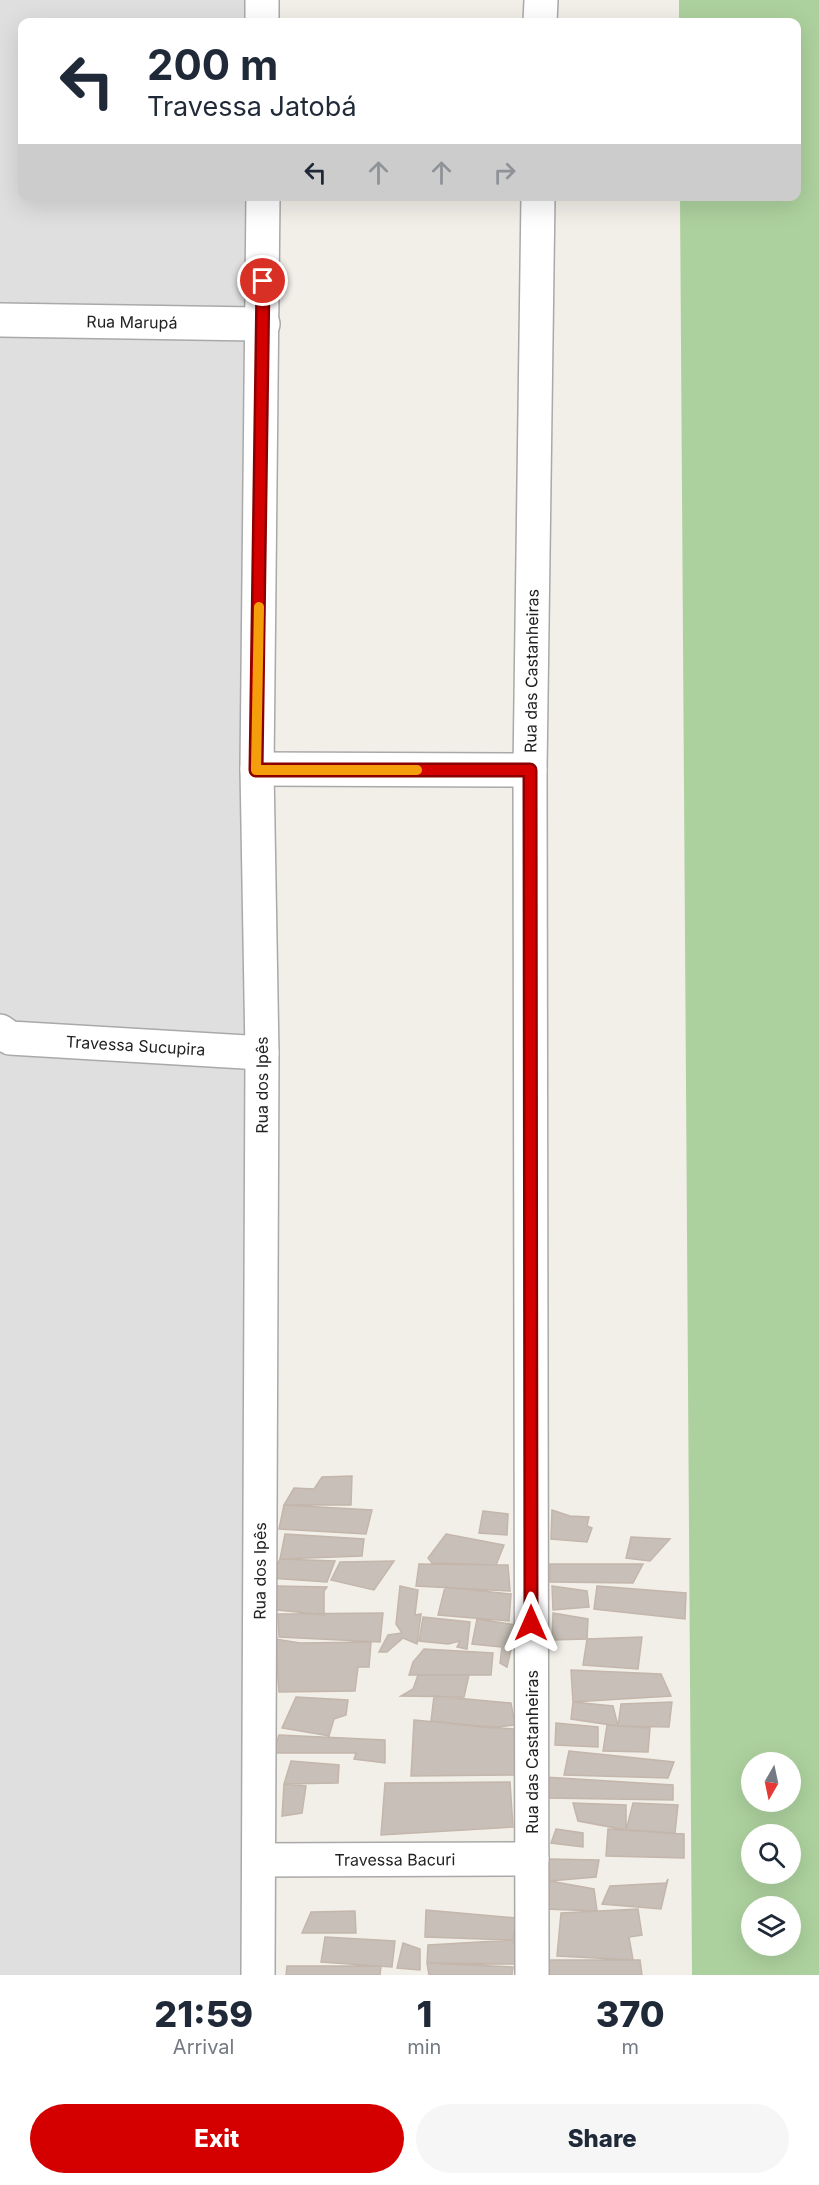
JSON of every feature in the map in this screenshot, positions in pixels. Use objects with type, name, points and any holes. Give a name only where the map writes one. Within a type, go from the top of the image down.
[{"type":"street","points":[[262,0],[262,18]]},
{"type":"street","points":[[540,0],[540,18]]},
{"type":"street","name":"Rua dos Ipês","points":[[258,1975],[262,1053],[256,770],[263,324],[262,201]]},
{"type":"street","name":"Rua das Castanheiras","points":[[532,1975],[530,770],[538,201]]},
{"type":"street","name":"Rua Marupá","points":[[0,320],[263,324]]},
{"type":"street","points":[[256,770],[530,770]]},
{"type":"street","name":"Travessa Sucupira","points":[[5,1034],[262,1053]]},
{"type":"street","name":"Travessa Bacuri","points":[[259,1860],[532,1859]]},
{"type":"shaded area","points":[[0,0],[275,0],[275,18],[18,18],[18,201],[272,201],[242,1975],[0,1975]]},
{"type":"green space","points":[[679,0],[819,0],[819,1975],[692,1975],[680,201],[801,201],[801,18],[679,18]]},
{"type":"building","points":[[352,1476],[351,1505],[284,1505],[294,1488],[314,1489],[322,1477]]},
{"type":"building","points":[[284,1505],[372,1510],[366,1534],[279,1529]]},
{"type":"building","points":[[552,1510],[570,1516],[589,1517],[587,1526],[592,1528],[587,1542],[551,1539]]},
{"type":"building","points":[[483,1511],[508,1514],[507,1535],[479,1533]]},
{"type":"building","points":[[285,1534],[364,1539],[362,1556],[280,1559]]},
{"type":"building","points":[[446,1534],[504,1545],[496,1565],[432,1563],[428,1558]]},
{"type":"building","points":[[631,1537],[670,1539],[650,1561],[626,1558]]},
{"type":"building","points":[[280,1559],[335,1561],[327,1582],[270,1578]]},
{"type":"building","points":[[394,1561],[374,1590],[331,1580],[340,1562]]},
{"type":"building","points":[[419,1564],[508,1565],[510,1591],[416,1586]]},
{"type":"building","points":[[550,1564],[643,1564],[633,1583],[550,1582]]},
{"type":"building","points":[[275,1586],[327,1587],[324,1591],[324,1615],[269,1609]]},
{"type":"building","points":[[400,1586],[418,1590],[415,1615],[421,1614],[417,1644],[403,1638],[387,1652],[379,1652],[388,1635],[402,1633],[396,1624]]},
{"type":"building","points":[[552,1586],[587,1591],[589,1607],[553,1610]]},
{"type":"building","points":[[597,1586],[686,1593],[685,1619],[594,1609]]},
{"type":"building","points":[[445,1587],[511,1594],[509,1621],[438,1615]]},
{"type":"building","points":[[383,1613],[380,1642],[279,1637],[278,1614]]},
{"type":"building","points":[[553,1613],[588,1619],[587,1639],[552,1640]]},
{"type":"building","points":[[423,1617],[470,1622],[467,1649],[457,1647],[460,1641],[448,1644],[419,1641]]},
{"type":"building","points":[[477,1619],[517,1625],[507,1667],[500,1663],[502,1647],[472,1644]]},
{"type":"building","points":[[642,1637],[638,1669],[583,1665],[587,1639]]},
{"type":"building","points":[[275,1639],[300,1643],[371,1642],[369,1667],[358,1667],[355,1691],[279,1692]]},
{"type":"building","points":[[424,1649],[493,1653],[491,1675],[409,1675],[413,1662]]},
{"type":"building","points":[[571,1670],[661,1674],[671,1696],[573,1702]]},
{"type":"building","points":[[418,1675],[469,1675],[464,1697],[401,1696],[413,1689]]},
{"type":"building","points":[[434,1696],[511,1703],[515,1725],[490,1728],[431,1721]]},
{"type":"building","points":[[296,1697],[348,1700],[346,1715],[334,1719],[329,1736],[282,1728]]},
{"type":"building","points":[[573,1702],[613,1706],[618,1726],[571,1719]]},
{"type":"building","points":[[672,1702],[669,1727],[618,1726],[621,1704]]},
{"type":"building","points":[[414,1720],[514,1729],[515,1775],[411,1776]]},
{"type":"building","points":[[556,1723],[598,1727],[598,1747],[555,1745]]},
{"type":"building","points":[[607,1725],[650,1728],[648,1752],[603,1751]]},
{"type":"building","points":[[279,1735],[385,1740],[385,1763],[354,1759],[356,1753],[273,1753]]},
{"type":"building","points":[[569,1751],[674,1762],[668,1778],[564,1775]]},
{"type":"building","points":[[291,1761],[339,1765],[338,1783],[284,1784]]},
{"type":"building","points":[[544,1777],[673,1785],[673,1800],[546,1798]]},
{"type":"building","points":[[510,1782],[513,1827],[381,1835],[385,1783]]},
{"type":"building","points":[[284,1784],[306,1786],[302,1813],[282,1816]]},
{"type":"building","points":[[573,1803],[626,1805],[626,1830],[578,1821]]},
{"type":"building","points":[[633,1803],[678,1805],[675,1833],[626,1830]]},
{"type":"building","points":[[556,1829],[583,1833],[583,1847],[551,1843]]},
{"type":"building","points":[[608,1829],[684,1834],[684,1858],[606,1856]]},
{"type":"building","points":[[547,1859],[599,1860],[596,1877],[550,1881]]},
{"type":"building","points":[[668,1879],[661,1909],[602,1904],[610,1886],[666,1883]]},
{"type":"building","points":[[550,1881],[594,1889],[597,1911],[544,1909]]},
{"type":"building","points":[[638,1909],[642,1935],[629,1937],[633,1960],[557,1956],[561,1913]]},
{"type":"building","points":[[426,1910],[516,1918],[513,1940],[425,1937]]},
{"type":"building","points":[[355,1911],[356,1933],[302,1933],[311,1912]]},
{"type":"building","points":[[325,1937],[395,1941],[392,1967],[321,1962]]},
{"type":"building","points":[[513,1940],[519,1964],[427,1963],[428,1945]]},
{"type":"building","points":[[403,1943],[420,1949],[420,1970],[397,1968]]},
{"type":"building","points":[[546,1960],[640,1960],[642,1975],[548,1975]]},
{"type":"building","points":[[427,1963],[513,1967],[512,1975],[429,1975]]},
{"type":"building","points":[[287,1966],[381,1966],[380,1975],[286,1975]]},
{"type":"slow traffic","points":[[259,607],[256,770],[417,770]]},
{"type":"route","points":[[263,281],[256,770],[530,770],[531,1623]]}]
